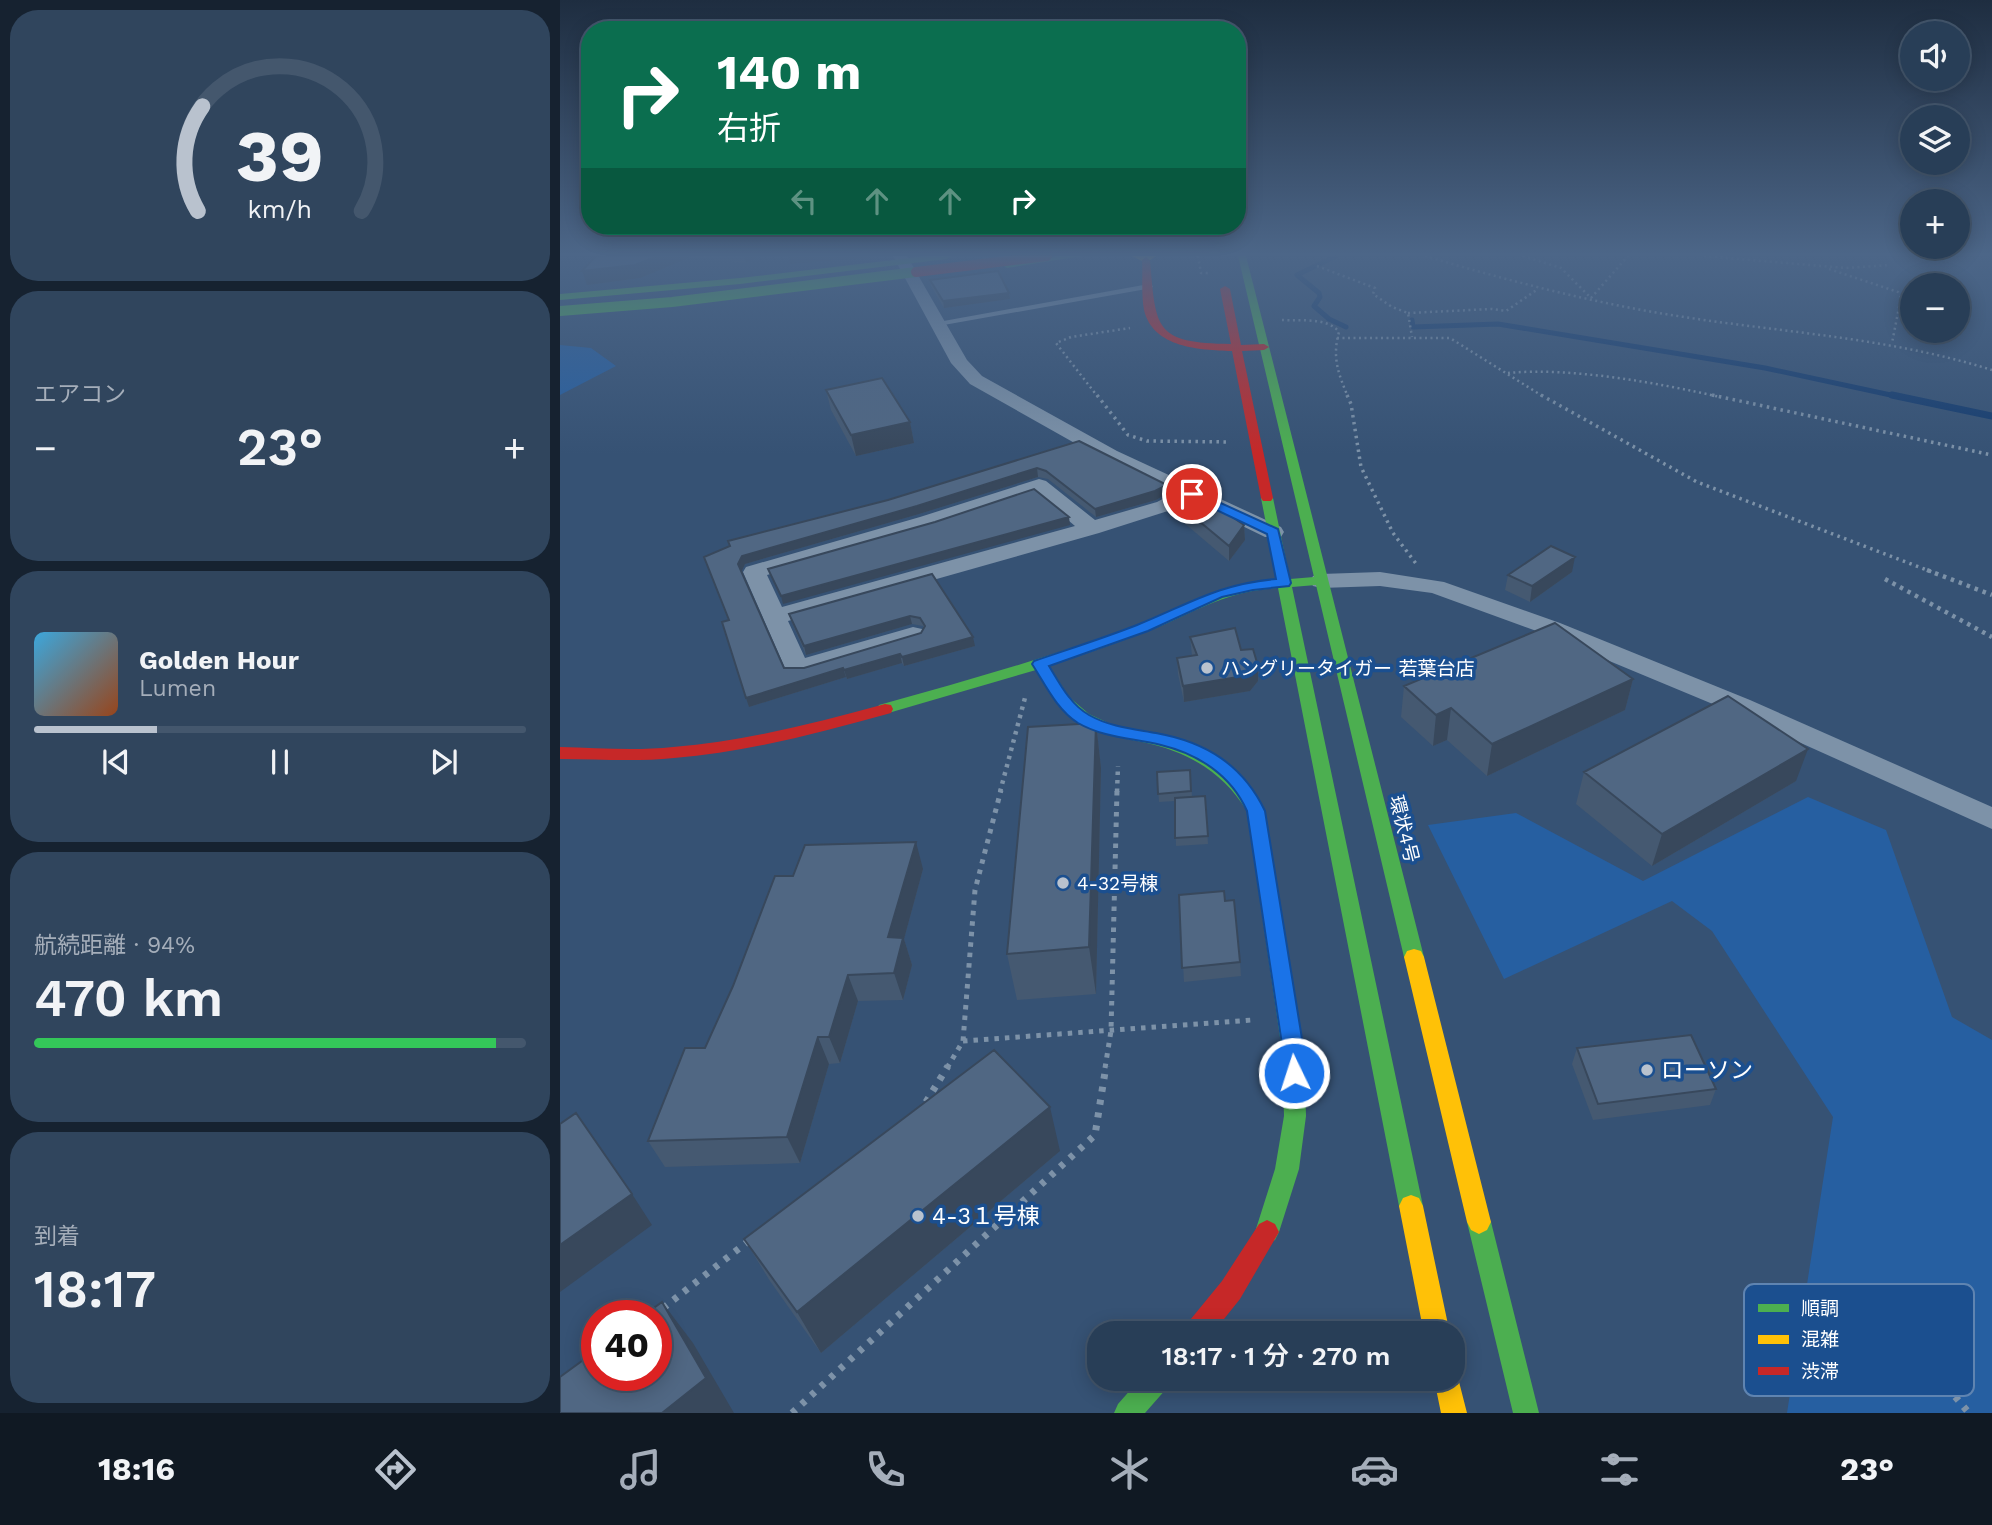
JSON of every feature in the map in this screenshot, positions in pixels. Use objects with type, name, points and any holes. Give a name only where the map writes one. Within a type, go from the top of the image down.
[{"type":"main road","points":[[1155,322],[1167,336],[1179,340],[1237,348],[1264,347]]},
{"type":"main road","points":[[1229,322],[1237,348],[1434,1321]]},
{"type":"main road","name":"環状4号","points":[[1258,322],[1526,1413]]},
{"type":"main road","points":[[560,753],[671,753],[734,746],[809,731],[1040,664],[1143,628],[1218,594],[1253,585],[1321,581]]},
{"type":"main road","points":[[1040,664],[1066,705],[1083,719],[1111,730],[1165,740],[1198,752],[1225,768],[1246,789],[1256,811],[1293,1051],[1295,1116],[1287,1169],[1269,1229],[1231,1290],[1206,1321]]},
{"type":"main road","points":[[1127,1413],[1147,1391]]},
{"type":"main road","points":[[1449,1391],[1454,1413]]},
{"type":"street","points":[[938,324],[960,363],[976,380],[1110,455],[1273,532]]},
{"type":"street","points":[[913,634],[797,669],[754,572],[928,522],[1039,485],[1091,528]]},
{"type":"street","points":[[774,617],[1091,528],[1164,506],[1192,494]]},
{"type":"street","points":[[1321,581],[1380,579],[1417,582],[1551,628],[1716,696],[1992,819]]},
{"type":"lane","points":[[938,324],[949,322]]},
{"type":"path","points":[[1303,322],[1332,325],[1339,331],[1334,349],[1336,369],[1351,404],[1361,467],[1393,533],[1423,573],[1417,582]]},
{"type":"path","points":[[1409,322],[1412,337]]},
{"type":"path","points":[[1723,322],[1892,343],[1940,353],[1992,370]]},
{"type":"path","points":[[1892,343],[1896,322]]},
{"type":"path","points":[[1155,325],[1071,337],[1056,343],[1128,435],[1147,441],[1255,441]]},
{"type":"path","points":[[1336,338],[1450,338],[1611,436],[1697,482],[1992,594]]},
{"type":"path","points":[[1506,373],[1536,370],[1676,387],[1992,456]]},
{"type":"path","points":[[1885,579],[1992,637]]},
{"type":"path","points":[[918,1108],[929,1100],[963,1041],[975,890],[1027,690]]},
{"type":"path","points":[[792,1413],[1095,1135],[1111,1031],[1118,766]]},
{"type":"path","points":[[963,1041],[1288,1017]]},
{"type":"path","points":[[672,1301],[760,1233]]},
{"type":"path","points":[[1955,1396],[1969,1413]]},
{"type":"shaded area","points":[[560,345],[591,348],[616,366],[560,395]]},
{"type":"shaded area","points":[[1808,797],[1886,830],[1952,1017],[1992,1040],[1992,1413],[1787,1413],[1790,1396],[1974,1396],[1974,1284],[1807,1284],[1833,1117],[1712,931],[1672,901],[1504,979],[1428,825],[1516,813],[1643,881]]},
{"type":"building","points":[[882,378],[910,422],[851,435],[826,390]]},
{"type":"building","points":[[1079,441],[1167,485],[1095,509],[1046,471],[1037,468],[917,506],[742,556],[738,564],[784,668],[804,668],[921,633],[925,626],[920,618],[910,616],[804,646],[789,614],[932,574],[973,637],[902,657],[900,654],[844,670],[843,668],[746,698],[722,622],[729,620],[704,557],[730,546],[728,541],[888,500]]},
{"type":"building","points":[[1034,489],[1069,517],[781,596],[768,569],[935,522]]},
{"type":"building","points":[[1205,498],[1244,525],[1229,546],[1182,507]]},
{"type":"building","points":[[1551,546],[1575,557],[1532,586],[1508,575]]},
{"type":"building","points":[[1555,623],[1633,679],[1492,744],[1451,708],[1436,715],[1404,686]]},
{"type":"building","points":[[1235,628],[1241,650],[1253,649],[1258,666],[1250,675],[1183,686],[1177,658],[1197,655],[1190,637]]},
{"type":"building","points":[[1728,696],[1808,749],[1662,834],[1584,772]]},
{"type":"building","name":"4-32号棟","points":[[1096,723],[1089,947],[1007,954],[1028,727]]},
{"type":"building","points":[[1190,770],[1191,791],[1158,794],[1157,772]]},
{"type":"building","points":[[1205,796],[1208,836],[1175,838],[1175,798]]},
{"type":"building","points":[[916,842],[888,937],[903,938],[894,973],[848,975],[829,1037],[818,1037],[787,1137],[648,1141],[685,1048],[705,1048],[733,986],[775,876],[793,876],[805,845]]},
{"type":"building","points":[[1224,891],[1225,901],[1234,900],[1240,962],[1182,968],[1179,895]]},
{"type":"building","points":[[1691,1035],[1716,1089],[1598,1104],[1577,1048]]},
{"type":"building","points":[[994,1050],[1050,1107],[797,1312],[744,1239]]},
{"type":"building","points":[[576,1113],[632,1194],[560,1245],[560,1124]]},
{"type":"building","points":[[672,1319],[706,1378],[662,1413],[560,1413],[560,1377],[581,1362],[581,1391],[672,1391]]},
{"type":"waterway","points":[[1335,322],[1346,327]]},
{"type":"waterway","points":[[1412,322],[1413,327],[1498,324],[1765,368],[1900,397]]},
{"type":"waterway","points":[[1892,395],[1992,416]]},
{"type":"traffic: fast","points":[[1258,322],[1414,957]]},
{"type":"traffic: fast","points":[[1267,498],[1411,1206]]},
{"type":"traffic: fast","points":[[885,709],[1040,664],[1143,628],[1218,594],[1253,585],[1321,581]]},
{"type":"traffic: fast","points":[[1040,664],[1064,700],[1083,718],[1105,728],[1162,741],[1195,753],[1223,770],[1246,795],[1256,811],[1293,1051],[1295,1116],[1287,1169],[1267,1232]]},
{"type":"traffic: fast","points":[[1479,1222],[1526,1413]]},
{"type":"traffic: fast","points":[[1127,1413],[1147,1391]]},
{"type":"traffic: slow","points":[[1414,957],[1479,1222]]},
{"type":"traffic: slow","points":[[1411,1206],[1434,1321]]},
{"type":"traffic: slow","points":[[1449,1391],[1454,1413]]},
{"type":"traffic: jam","points":[[1154,322],[1163,333],[1190,344],[1264,347]]},
{"type":"traffic: jam","points":[[1232,322],[1267,498]]},
{"type":"traffic: jam","points":[[560,753],[645,754],[700,750],[780,736],[885,709]]},
{"type":"traffic: jam","points":[[1206,1321],[1231,1290],[1267,1232]]},
{"type":"place","name":"ハングリータイガー 若葉台店","points":[[1207,668]]},
{"type":"place","name":"4-32号棟","points":[[1063,883]]},
{"type":"place","name":"ローソン","points":[[1647,1070]]},
{"type":"place","name":"4-3１号棟","points":[[918,1216]]},
{"type":"route","points":[[1192,494],[1273,532],[1284,583],[1253,585],[1218,594],[1143,628],[1040,664],[1066,705],[1083,719],[1111,730],[1165,740],[1198,752],[1225,768],[1246,789],[1256,811],[1293,1051],[1294,1073]]}]
